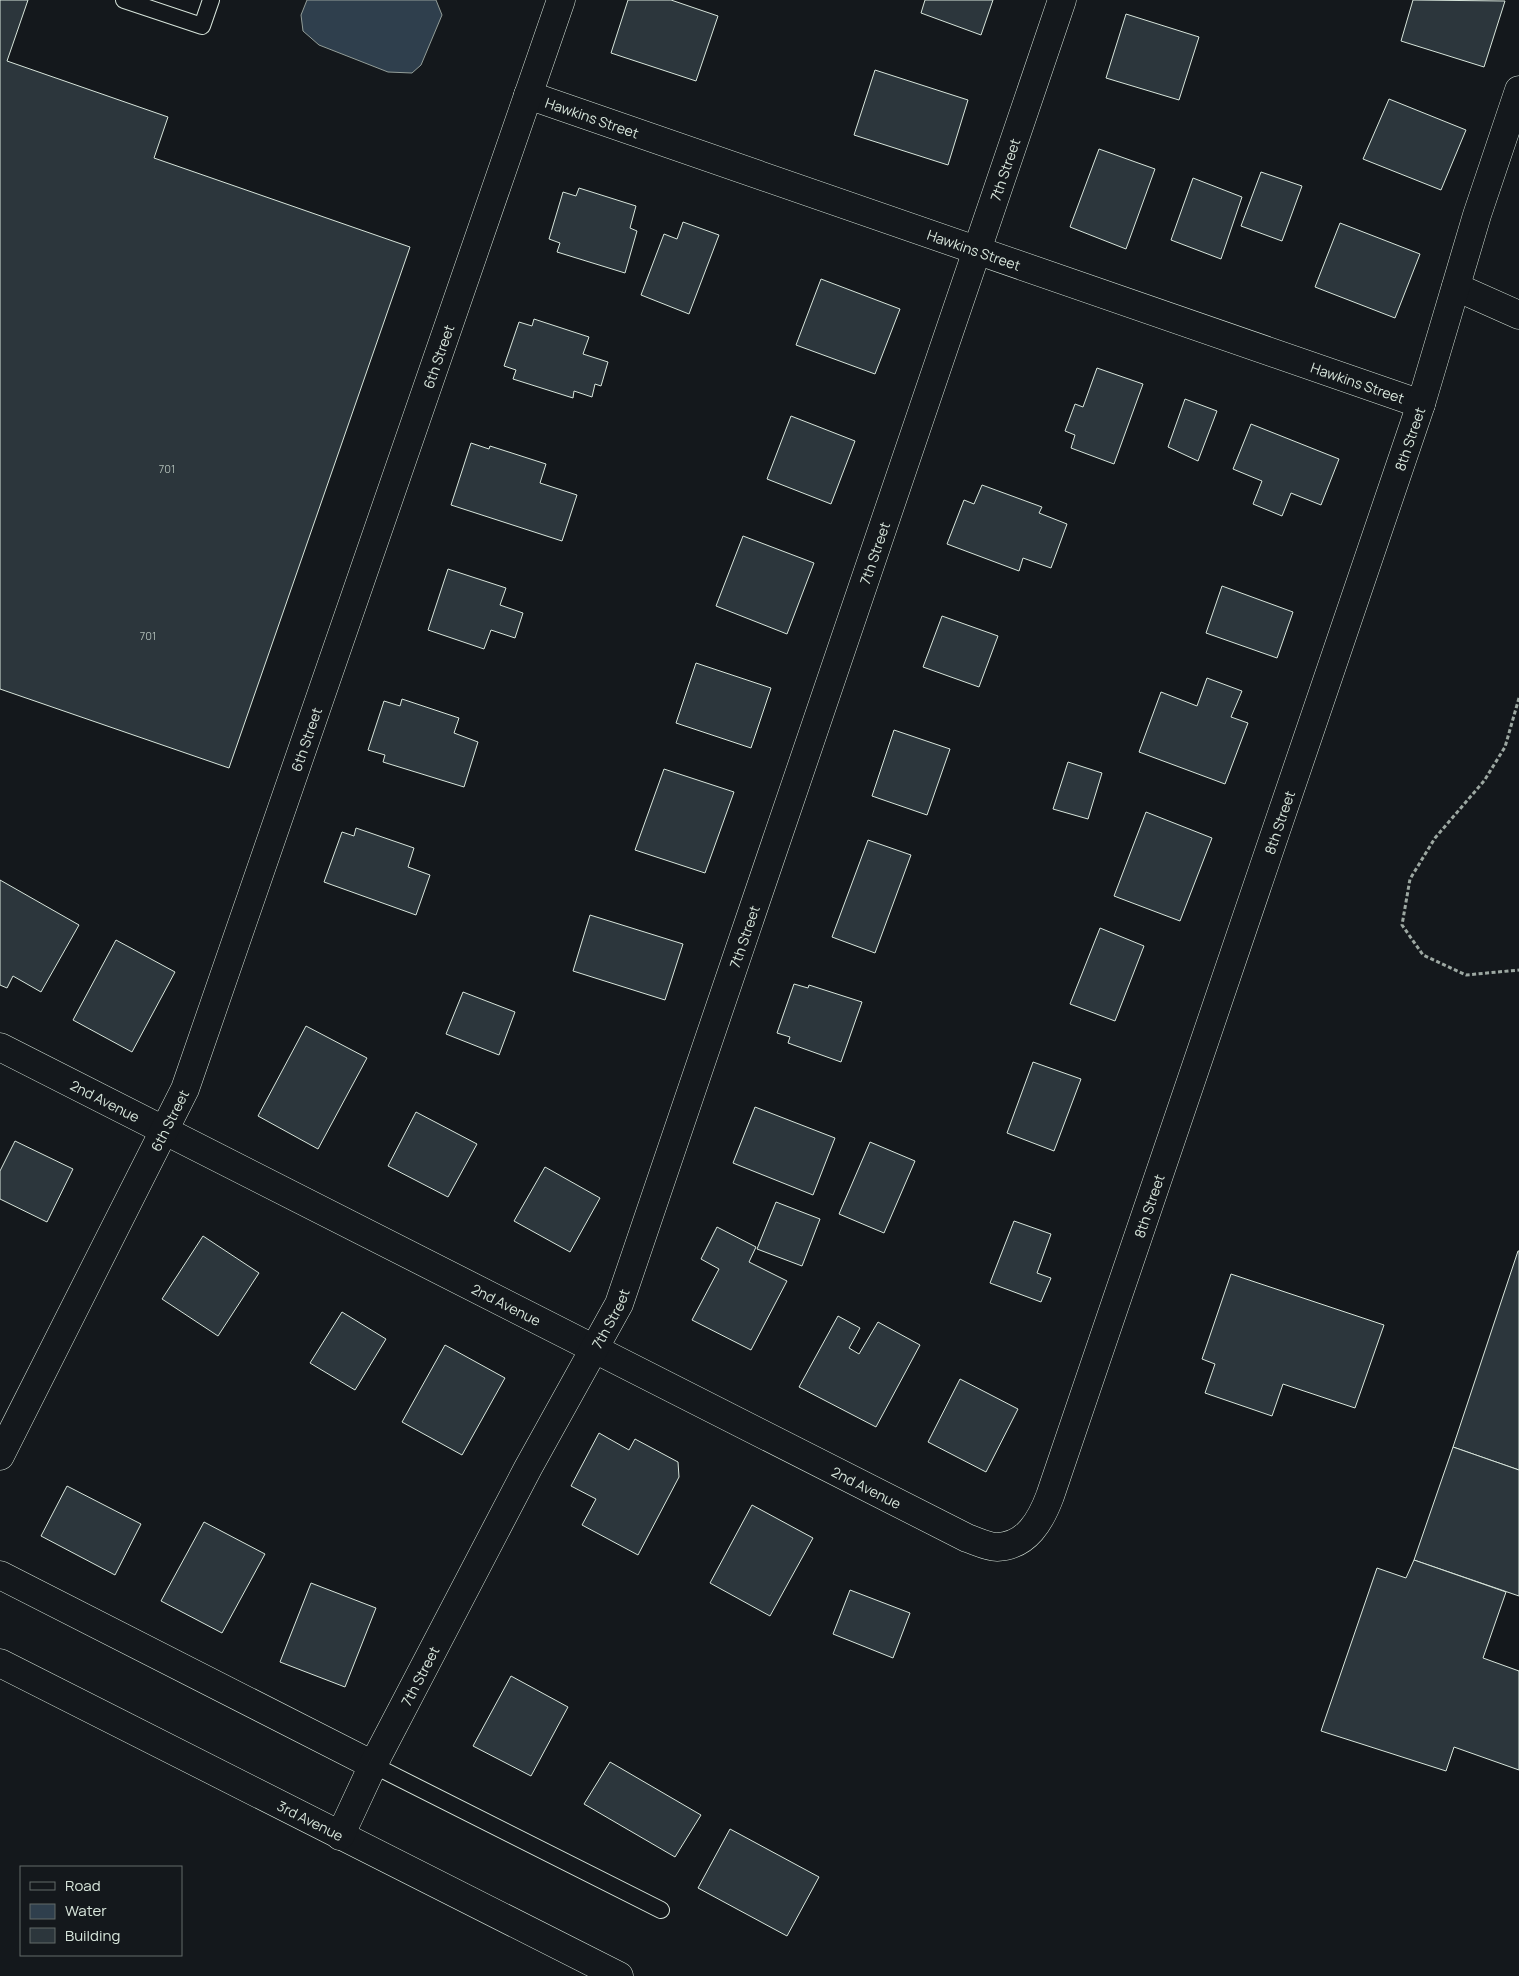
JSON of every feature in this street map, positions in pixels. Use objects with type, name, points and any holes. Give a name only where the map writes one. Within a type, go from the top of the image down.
[{"type":"street","name":"6th Street","points":[[0,1456],[185,1089],[561,0]]},
{"type":"street","name":"7th Street","points":[[340,1836],[373,1765],[528,1468],[619,1304],[1062,0]]},
{"type":"street","name":"8th Street","points":[[1016,1542],[1030,1533],[1041,1519],[1050,1496],[1421,404],[1476,215],[1519,90]]},
{"type":"street","name":"Hawkins Street","points":[[528,96],[1421,404]]},
{"type":"street","points":[[1456,286],[1519,315]]},
{"type":"street","name":"2nd Avenue","points":[[0,1047],[967,1538],[996,1547],[1016,1542]]},
{"type":"street","points":[[0,1575],[373,1765]]},
{"type":"street","name":"3rd Avenue","points":[[0,1663],[619,1976]]},
{"type":"lane","points":[[124,0],[202,26],[211,0]]},
{"type":"lane","points":[[373,1765],[661,1910]]},
{"type":"path","points":[[1519,698],[1505,747],[1484,781],[1435,838],[1410,879],[1402,925],[1423,955],[1466,975],[1519,970]]},
{"type":"water","points":[[307,0],[436,0],[442,15],[421,65],[412,73],[388,72],[319,45],[303,31],[301,15]]},
{"type":"building","points":[[0,0],[28,0],[7,61],[168,117],[154,158],[410,247],[229,768],[0,689]]},
{"type":"building","points":[[628,0],[671,0],[718,16],[696,81],[611,53]]},
{"type":"building","points":[[925,0],[993,0],[981,35],[921,13]]},
{"type":"building","points":[[1413,0],[1505,1],[1484,67],[1401,41]]},
{"type":"building","points":[[1126,14],[1199,37],[1179,100],[1106,78]]},
{"type":"building","points":[[875,70],[968,100],[948,165],[854,135]]},
{"type":"building","points":[[1389,99],[1466,130],[1441,190],[1363,159]]},
{"type":"building","points":[[1099,149],[1155,169],[1126,249],[1070,227]]},
{"type":"building","points":[[1261,172],[1302,186],[1282,241],[1241,226]]},
{"type":"building","points":[[1193,178],[1242,197],[1221,259],[1171,240]]},
{"type":"building","points":[[579,188],[636,206],[630,228],[637,231],[625,273],[557,252],[560,243],[549,239],[563,192],[576,196]]},
{"type":"building","points":[[683,222],[719,235],[689,314],[641,295],[664,234],[677,239]]},
{"type":"building","points":[[1340,223],[1420,254],[1395,318],[1315,287]]},
{"type":"building","points":[[821,279],[900,309],[875,374],[796,345]]},
{"type":"building","points":[[534,319],[589,337],[583,354],[608,362],[601,386],[595,384],[592,397],[574,391],[573,398],[513,379],[516,370],[504,366],[519,322],[532,326]]},
{"type":"building","points":[[1097,368],[1143,384],[1114,464],[1071,448],[1075,435],[1065,431],[1075,404],[1083,407]]},
{"type":"building","points":[[1185,399],[1217,411],[1198,461],[1168,447]]},
{"type":"building","points":[[791,416],[855,441],[831,504],[767,479]]},
{"type":"building","points":[[1251,424],[1339,459],[1321,505],[1291,493],[1282,516],[1253,504],[1262,481],[1233,469]]},
{"type":"building","points":[[471,443],[489,449],[490,446],[546,464],[540,483],[577,495],[562,541],[451,505]]},
{"type":"building","points":[[982,485],[1042,507],[1039,513],[1067,524],[1051,568],[1023,558],[1019,571],[947,544],[964,500],[974,504]]},
{"type":"building","points":[[743,536],[814,563],[787,634],[716,606]]},
{"type":"building","points":[[448,569],[506,588],[500,605],[523,613],[515,638],[491,630],[484,649],[428,630]]},
{"type":"building","points":[[1222,586],[1293,612],[1277,658],[1206,633]]},
{"type":"building","points":[[942,616],[998,636],[979,687],[923,667]]},
{"type":"building","points":[[696,663],[771,688],[751,748],[676,723]]},
{"type":"building","points":[[1207,678],[1242,691],[1231,717],[1248,723],[1225,784],[1139,752],[1161,692],[1197,706]]},
{"type":"building","points":[[402,699],[459,718],[454,733],[478,742],[464,787],[383,762],[385,755],[368,750],[384,701],[400,706]]},
{"type":"building","points":[[894,730],[950,749],[927,815],[872,796]]},
{"type":"building","points":[[1068,762],[1102,773],[1088,819],[1053,809]]},
{"type":"building","points":[[664,769],[734,792],[705,873],[635,850]]},
{"type":"building","points":[[1146,812],[1212,838],[1180,921],[1114,896]]},
{"type":"building","points":[[356,828],[414,848],[408,867],[430,875],[416,915],[324,882],[342,832],[354,836]]},
{"type":"building","points":[[868,840],[911,855],[875,953],[832,937]]},
{"type":"building","points":[[0,880],[79,925],[41,992],[13,976],[7,988],[0,985]]},
{"type":"building","points":[[590,915],[683,944],[665,1000],[573,971]]},
{"type":"building","points":[[1100,928],[1144,946],[1115,1021],[1070,1004]]},
{"type":"building","points":[[116,940],[175,972],[132,1052],[73,1020]]},
{"type":"building","points":[[794,984],[808,988],[809,985],[862,1002],[841,1062],[788,1043],[790,1037],[777,1033]]},
{"type":"building","points":[[463,992],[515,1012],[499,1055],[446,1034]]},
{"type":"building","points":[[306,1026],[367,1058],[318,1149],[258,1116]]},
{"type":"building","points":[[1033,1062],[1081,1079],[1054,1151],[1007,1133]]},
{"type":"building","points":[[755,1107],[835,1138],[813,1195],[733,1163]]},
{"type":"building","points":[[416,1112],[477,1144],[448,1197],[388,1166]]},
{"type":"building","points":[[15,1141],[73,1169],[47,1222],[0,1199],[0,1171]]},
{"type":"building","points":[[870,1142],[915,1161],[884,1233],[839,1214]]},
{"type":"building","points":[[545,1167],[600,1198],[570,1252],[514,1221]]},
{"type":"building","points":[[776,1202],[820,1219],[802,1266],[757,1249]]},
{"type":"building","points":[[1014,1221],[1051,1234],[1037,1273],[1051,1278],[1041,1302],[990,1283]]},
{"type":"building","points":[[717,1227],[756,1247],[749,1262],[787,1281],[751,1350],[692,1320],[719,1269],[701,1259]]},
{"type":"building","points":[[203,1236],[259,1273],[218,1336],[162,1299]]},
{"type":"building","points":[[1519,1251],[1519,1470],[1453,1447]]},
{"type":"building","points":[[1231,1274],[1384,1325],[1355,1408],[1283,1384],[1272,1416],[1205,1393],[1215,1364],[1202,1359]]},
{"type":"building","points":[[342,1312],[386,1339],[355,1390],[310,1363]]},
{"type":"building","points":[[838,1316],[860,1328],[849,1348],[859,1354],[878,1322],[920,1345],[876,1427],[799,1387]]},
{"type":"building","points":[[445,1345],[505,1378],[462,1455],[402,1422]]},
{"type":"building","points":[[960,1379],[1018,1409],[986,1472],[928,1442]]},
{"type":"building","points":[[599,1433],[629,1450],[635,1439],[678,1462],[679,1477],[638,1555],[582,1525],[596,1499],[571,1486]]},
{"type":"building","points":[[1453,1447],[1519,1470],[1519,1596],[1414,1560]]},
{"type":"building","points":[[67,1486],[141,1524],[115,1575],[41,1536]]},
{"type":"building","points":[[752,1505],[813,1538],[770,1616],[710,1583]]},
{"type":"building","points":[[204,1522],[265,1554],[222,1633],[161,1601]]},
{"type":"building","points":[[1414,1560],[1506,1592],[1483,1658],[1519,1671],[1519,1770],[1454,1747],[1446,1771],[1321,1731],[1377,1568],[1406,1578]]},
{"type":"building","points":[[311,1583],[376,1608],[345,1687],[280,1662]]},
{"type":"building","points":[[850,1590],[910,1613],[893,1658],[833,1634]]},
{"type":"building","points":[[511,1676],[568,1707],[531,1776],[473,1746]]},
{"type":"building","points":[[610,1762],[701,1815],[675,1857],[584,1804]]},
{"type":"building","points":[[730,1829],[819,1877],[787,1936],[698,1888]]}]
